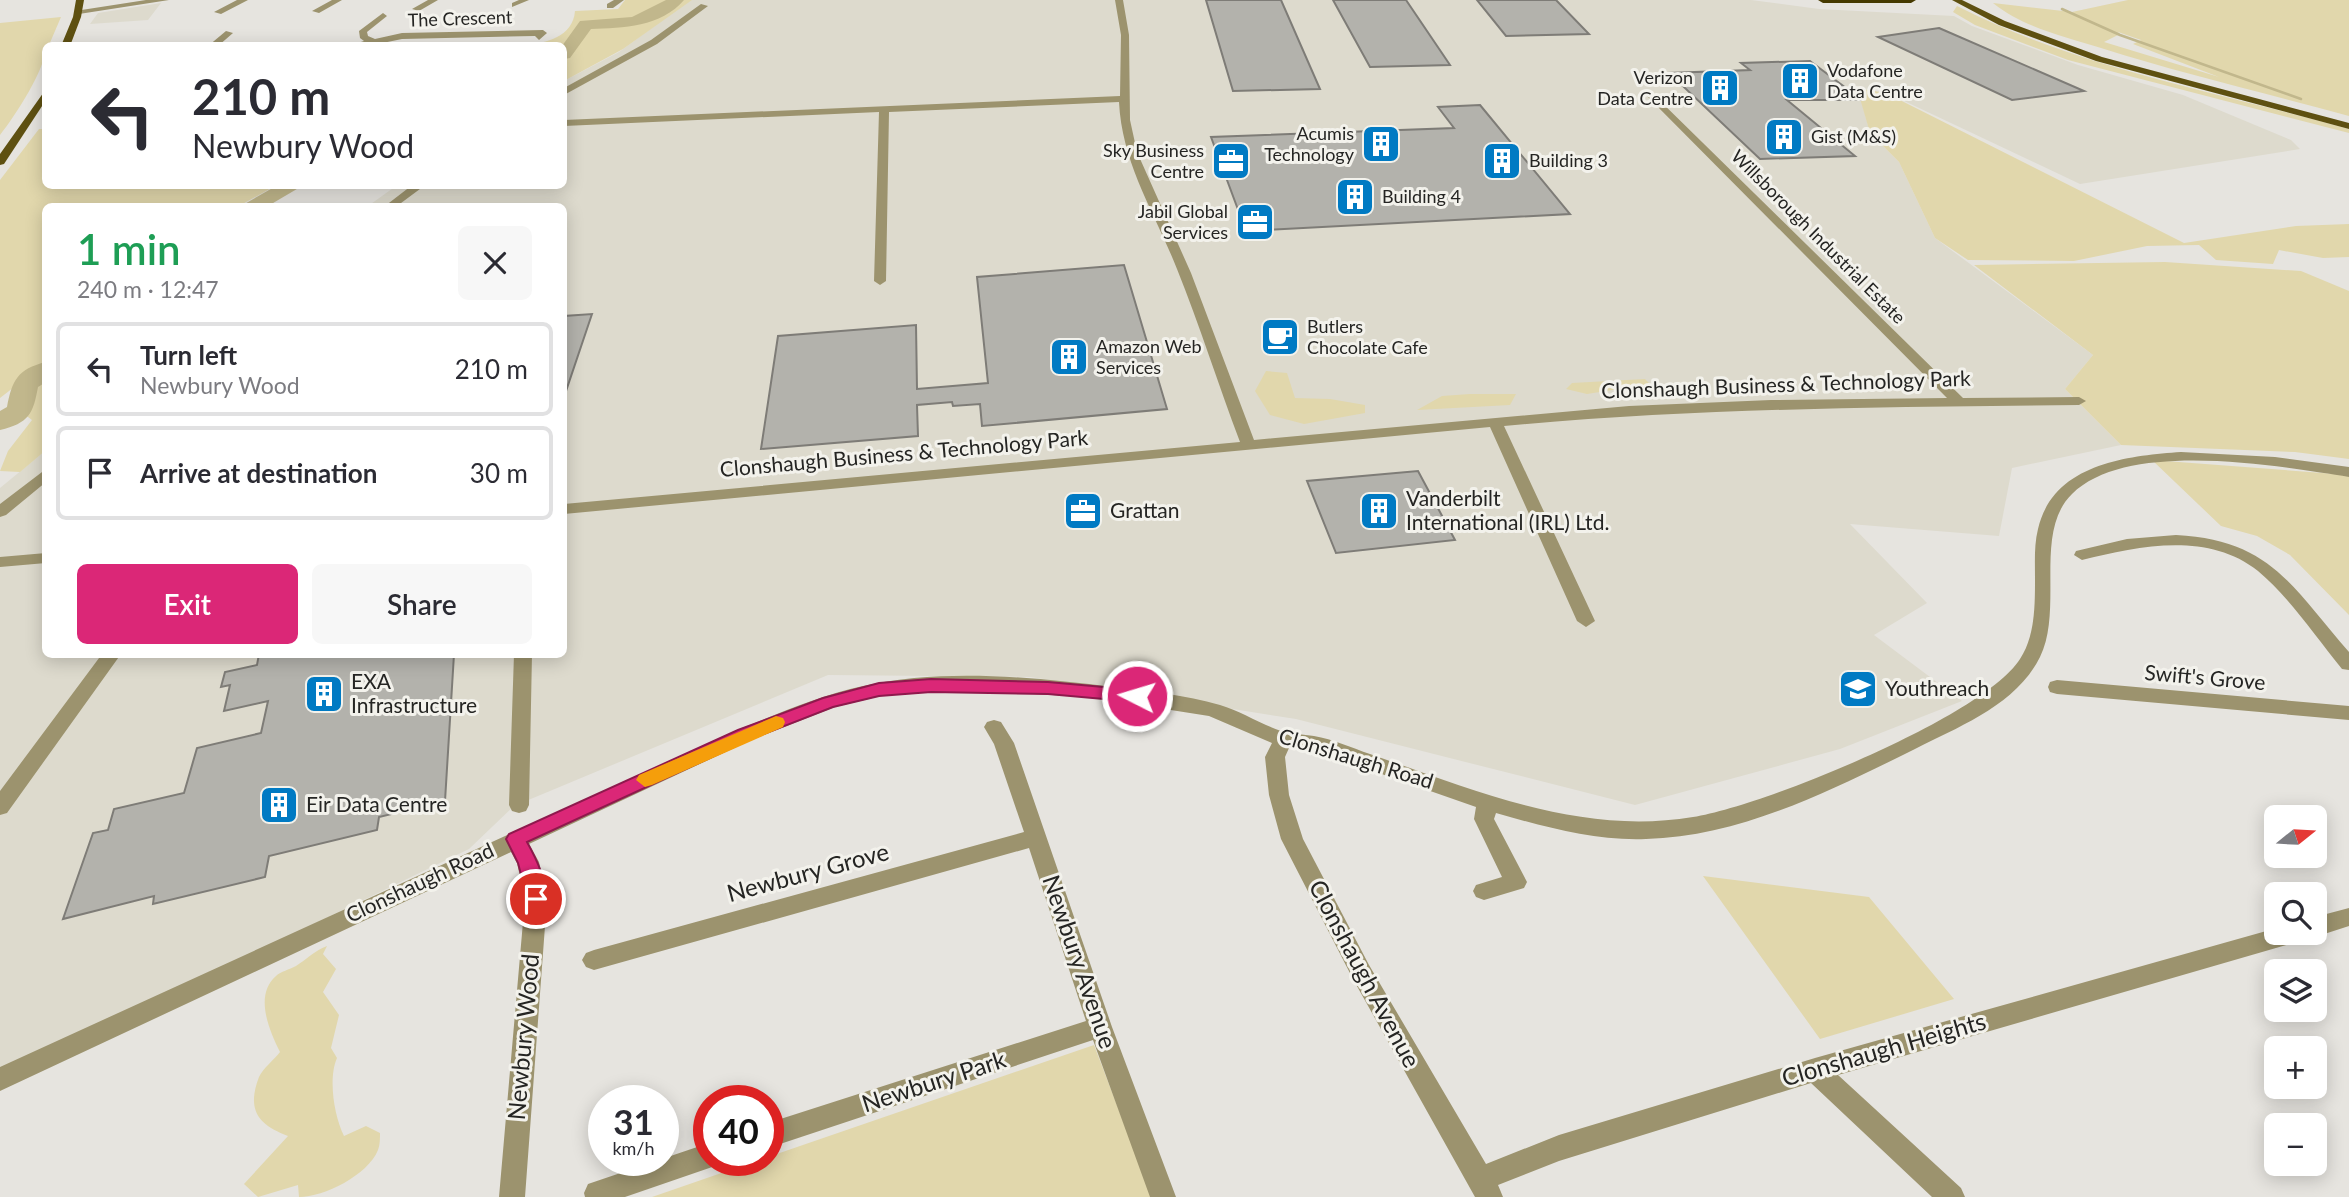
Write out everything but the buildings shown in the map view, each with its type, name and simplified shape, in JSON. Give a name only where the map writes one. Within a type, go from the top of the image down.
[{"type":"highway","points":[[1823,0],[1911,0]]},
{"type":"main road","points":[[79,11],[77,6],[80,0]]},
{"type":"main road","points":[[67,42],[79,11],[90,0]]},
{"type":"main road","points":[[1956,0],[1995,19],[2094,57],[2349,124]]},
{"type":"main road","points":[[1966,0],[2014,24],[2102,55],[2349,124]]},
{"type":"main road","points":[[0,162],[42,99]]},
{"type":"street","points":[[79,11],[163,0]]},
{"type":"street","points":[[218,12],[244,0]]},
{"type":"street","points":[[316,10],[338,0]]},
{"type":"street","points":[[416,9],[434,0]]},
{"type":"street","points":[[515,5],[525,0]]},
{"type":"street","points":[[610,6],[620,0]]},
{"type":"street","points":[[1119,0],[1127,28],[1125,99],[1128,137],[1143,187],[1175,247],[1248,444]]},
{"type":"street","points":[[567,90],[654,42],[704,6]]},
{"type":"street","name":"The Crescent","points":[[371,40],[364,38],[363,31],[383,16]]},
{"type":"street","points":[[217,42],[229,33]]},
{"type":"street","points":[[467,42],[476,33]]},
{"type":"street","name":"The Crescent","points":[[365,42],[476,33],[543,33],[539,37]]},
{"type":"street","name":"Willsborough Industrial Estate","points":[[1651,95],[1960,403]]},
{"type":"street","points":[[567,123],[1125,99]]},
{"type":"street","points":[[880,281],[884,110]]},
{"type":"street","points":[[394,203],[414,189]]},
{"type":"street","name":"Clonshaugh Business & Technology Park","points":[[567,509],[1629,410],[1771,404],[2079,401]]},
{"type":"street","points":[[1494,421],[1586,621]]},
{"type":"street","name":"Clonshaugh Road","points":[[0,1079],[744,735],[829,702],[879,690],[931,685],[1137,696],[1212,709],[1245,720],[1283,739],[1314,743],[1555,821],[1600,830],[1652,832],[1707,825],[1765,808],[1973,711],[2014,680],[2034,656],[2044,623],[2043,554],[2053,505],[2084,477],[2133,461],[2168,457],[2262,461],[2349,472]]},
{"type":"street","points":[[0,512],[42,477]]},
{"type":"street","points":[[2082,555],[2107,547],[2160,541],[2198,541],[2231,547],[2262,566],[2349,664]]},
{"type":"street","points":[[0,562],[42,558]]},
{"type":"street","points":[[0,807],[109,658]]},
{"type":"street","points":[[519,805],[523,658]]},
{"type":"street","name":"Swift's Grove","points":[[2057,687],[2349,713]]},
{"type":"street","name":"Newbury Avenue","points":[[993,727],[1004,743],[1100,1027],[1163,1197]]},
{"type":"street","name":"Clonshaugh Avenue","points":[[1283,739],[1275,757],[1279,795],[1292,839],[1362,972],[1484,1188]]},
{"type":"street","points":[[1484,891],[1516,882],[1484,819],[1488,801]]},
{"type":"street","name":"Newbury Grove","points":[[594,960],[1036,837]]},
{"type":"street","name":"Newbury Wood","points":[[512,1197],[536,899],[528,862],[515,839]]},
{"type":"street","points":[[2327,923],[2349,917]]},
{"type":"street","name":"Clonshaugh Heights","points":[[1484,1188],[1559,1148],[1815,1070],[2264,942]]},
{"type":"street","name":"Newbury Park","points":[[784,1131],[1100,1027]]},
{"type":"street","points":[[1815,1070],[1952,1197]]},
{"type":"street","points":[[597,1193],[693,1161]]},
{"type":"shaded area","points":[[625,0],[692,0],[623,49],[567,79],[567,42],[541,42],[564,33],[573,20],[575,11],[618,9]]},
{"type":"shaded area","points":[[690,0],[1751,0],[1819,9],[1954,16],[1972,26],[2078,65],[2183,95],[2291,140],[2300,149],[2080,184],[1881,90],[1858,88],[1870,133],[1899,162],[1935,238],[2093,355],[2065,389],[2121,445],[2012,468],[1999,536],[1850,524],[1927,603],[1874,635],[1962,701],[1840,749],[1635,805],[1296,719],[1031,677],[828,675],[514,806],[469,849],[0,1076],[0,488],[42,453],[42,658],[567,658],[567,203],[372,203],[392,189],[567,189],[567,79],[619,52]]},
{"type":"shaded area","points":[[2128,0],[2349,0],[2349,116],[2059,35],[2017,19],[1993,3],[2072,12]],"holes":[[[2118,32],[2141,40],[2133,44],[2219,77],[2104,42],[2120,34]]]},
{"type":"shaded area","points":[[161,3],[148,20],[90,24],[98,13]]},
{"type":"shaded area","points":[[1957,6],[2003,28],[2100,62],[2349,129],[2349,133],[2068,60],[1975,25],[1953,12]]},
{"type":"shaded area","points":[[61,17],[50,42],[42,42],[41,67],[21,105],[0,135],[0,23]]},
{"type":"shaded area","points":[[1857,88],[1886,93],[2184,243],[2296,226],[2349,224],[2349,257],[2323,258],[2279,250],[2273,264],[2216,260],[2199,245],[2147,246],[2074,261],[1968,260],[1935,238],[1899,162],[1870,133]]},
{"type":"shaded area","points":[[39,129],[42,129],[42,189],[270,189],[244,203],[42,203],[42,365],[0,398],[0,180]]},
{"type":"shaded area","points":[[2165,262],[2301,271],[2349,291],[2349,459],[2295,452],[2121,445],[2065,389],[2093,355],[1974,265]]},
{"type":"shaded area","points":[[1266,371],[1287,373],[1295,398],[1330,399],[1365,405],[1365,413],[1304,424],[1270,415],[1255,391]]},
{"type":"shaded area","points":[[42,372],[42,454],[20,472],[0,471],[8,451],[32,420],[20,411],[25,383]]},
{"type":"shaded area","points":[[1645,379],[1650,384],[1587,394],[1566,389],[1572,383]]},
{"type":"shaded area","points":[[1516,394],[1510,405],[1417,410],[1442,396]]},
{"type":"shaded area","points":[[2152,460],[2349,475],[2349,615],[2290,555],[2257,536],[2221,526]]},
{"type":"shaded area","points":[[1703,876],[1869,897],[1954,999],[1820,1039]]},
{"type":"shaded area","points":[[327,946],[323,954],[336,969],[323,992],[339,1015],[331,1048],[337,1058],[334,1066],[333,1097],[337,1118],[344,1136],[366,1126],[380,1133],[379,1148],[365,1168],[332,1189],[299,1197],[298,1185],[258,1197],[244,1184],[288,1136],[269,1127],[255,1108],[255,1089],[259,1077],[280,1052],[268,1023],[266,993],[269,984],[278,974]]},
{"type":"shaded area","points":[[1094,1045],[1152,1197],[652,1197],[713,1176],[784,1176],[784,1152]]},
{"type":"waterway","points":[[567,50],[586,24],[643,19],[676,0]]},
{"type":"waterway","points":[[2062,9],[2120,35],[2301,99]]},
{"type":"waterway","points":[[258,203],[285,189]]},
{"type":"waterway","points":[[0,422],[20,411],[25,383],[42,372]]},
{"type":"slow traffic","points":[[645,780],[776,722]]},
{"type":"place","name":"Vodafone Data Centre","points":[[1800,81]]},
{"type":"place","name":"Verizon Data Centre","points":[[1720,88]]},
{"type":"place","name":"Gist (M&S)","points":[[1784,137]]},
{"type":"place","name":"Acumis Technology","points":[[1381,144]]},
{"type":"place","name":"Sky Business Centre","points":[[1231,161]]},
{"type":"place","name":"Building 3","points":[[1502,161]]},
{"type":"place","name":"Building 4","points":[[1355,197]]},
{"type":"place","name":"Jabil Global Services","points":[[1255,222]]},
{"type":"place","name":"Butlers Chocolate Cafe","points":[[1280,337]]},
{"type":"place","name":"Amazon Web Services","points":[[1069,357]]},
{"type":"place","name":"Grattan","points":[[1083,511]]},
{"type":"place","name":"Vanderbilt International (IRL) Ltd.","points":[[1379,511]]},
{"type":"place","name":"Youthreach","points":[[1858,689]]},
{"type":"place","name":"EXA Infrastructure","points":[[324,694]]},
{"type":"place","name":"Eir Data Centre","points":[[279,805]]},
{"type":"route","points":[[536,899],[528,862],[515,839],[744,735],[829,702],[879,690],[931,685],[1048,688],[1137,696]]}]
